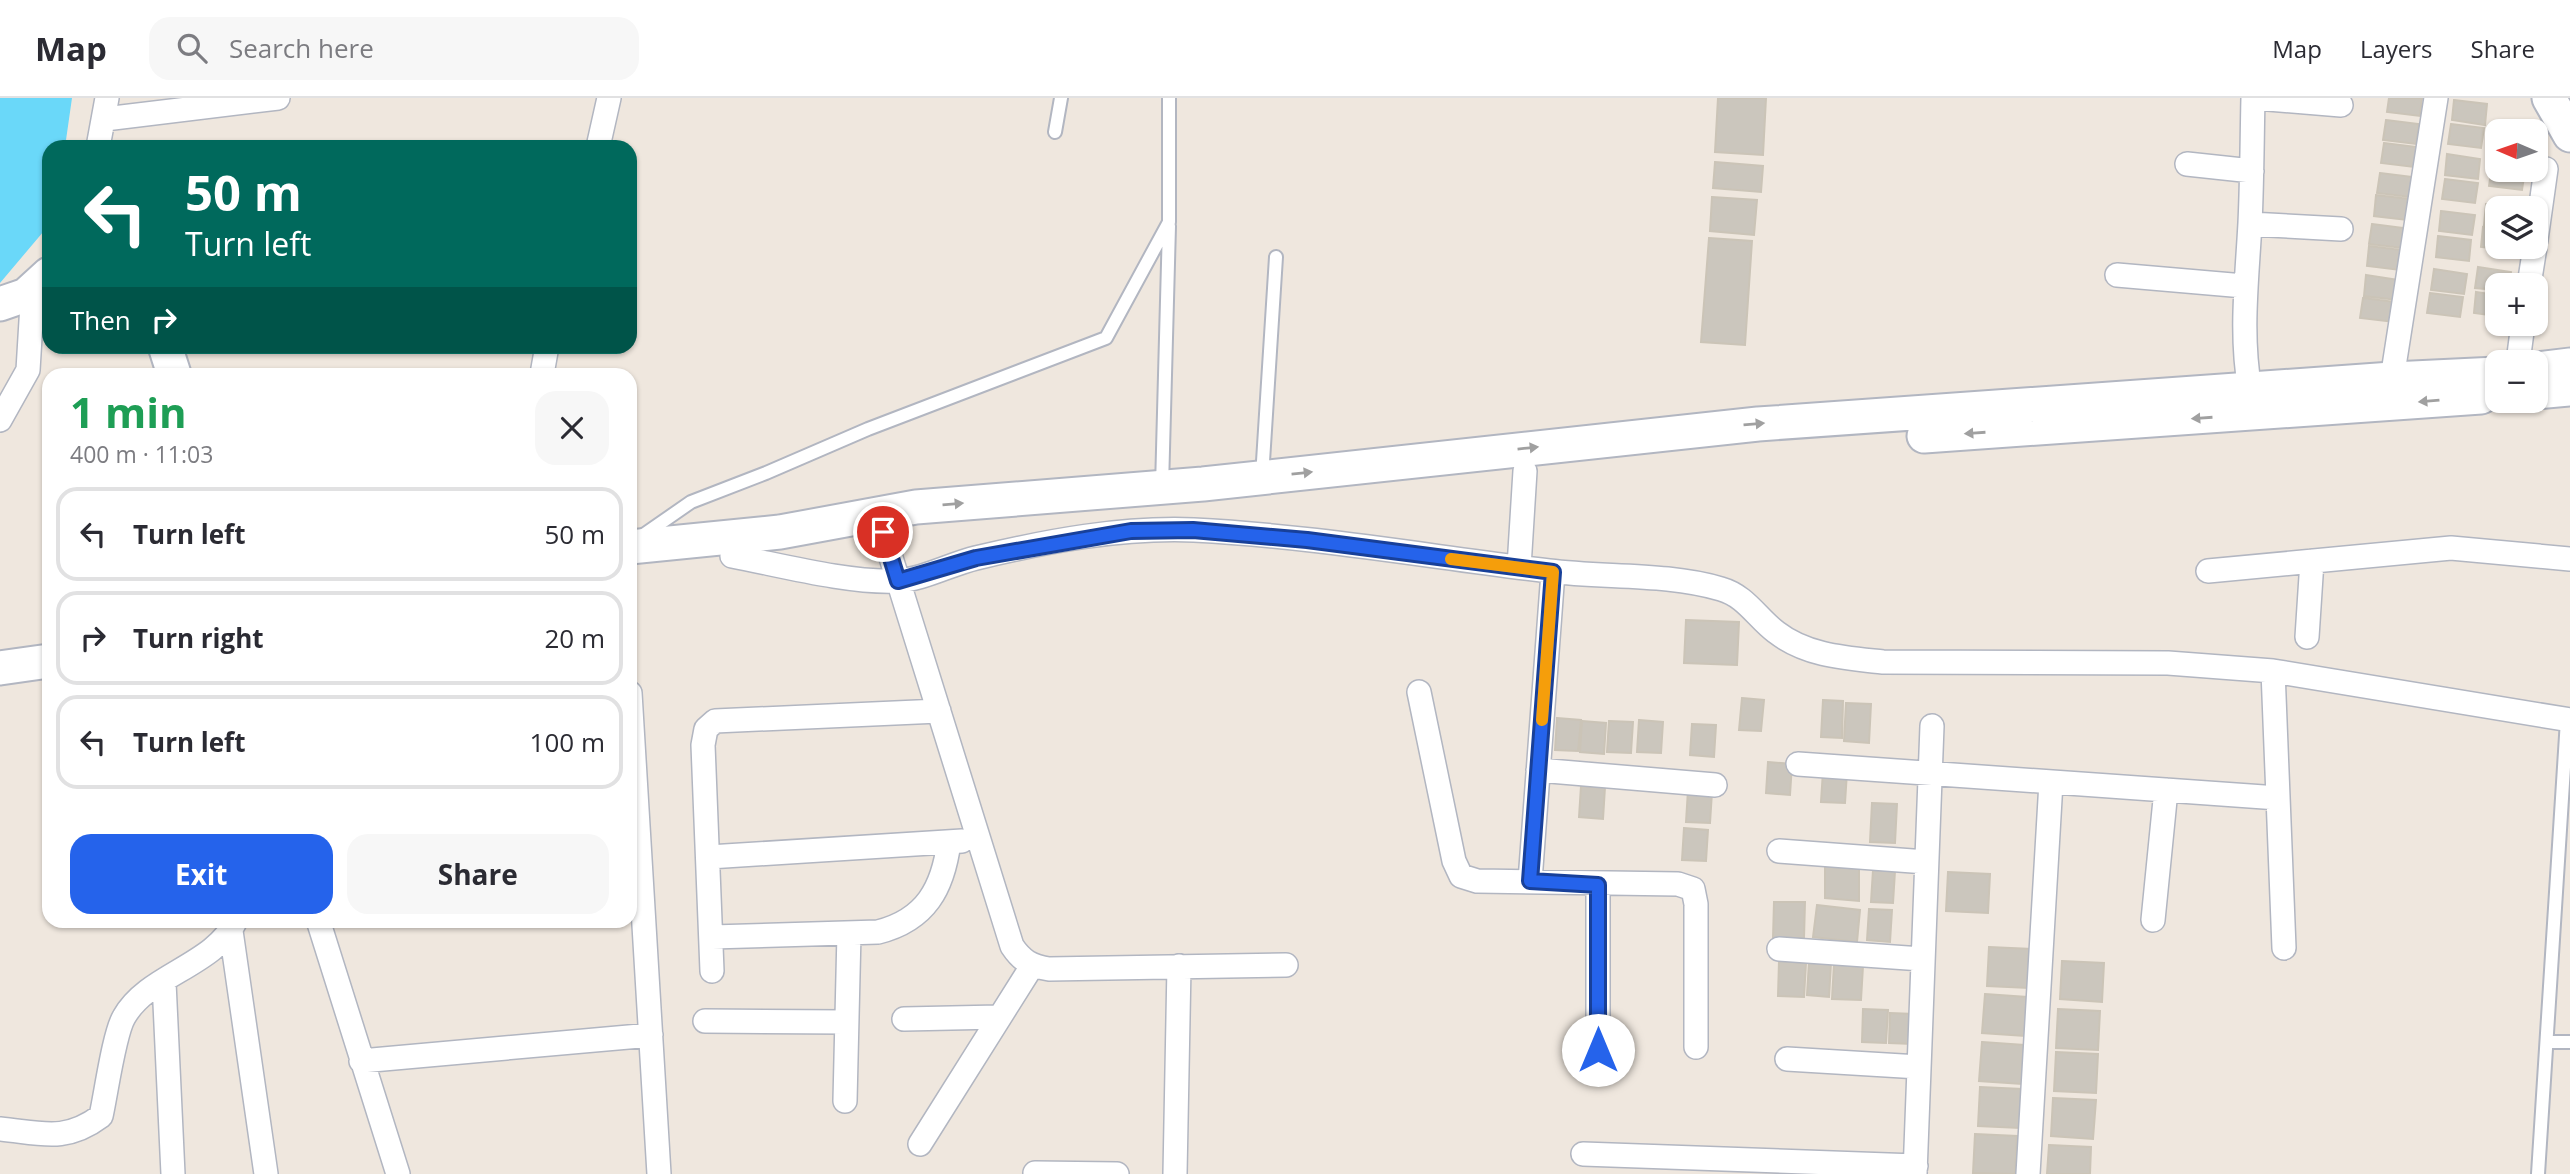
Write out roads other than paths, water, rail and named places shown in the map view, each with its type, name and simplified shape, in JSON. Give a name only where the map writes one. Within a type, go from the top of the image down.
[{"type":"street","points":[[99,140],[106,108],[278,98]]},
{"type":"street","points":[[600,140],[610,98]]},
{"type":"street","points":[[2250,390],[2244,358],[2244,286],[2250,224],[2254,98],[2341,105]]},
{"type":"street","points":[[2392,379],[2437,98]]},
{"type":"street","points":[[2549,98],[2570,135]]},
{"type":"street","points":[[2187,164],[2252,171]]},
{"type":"street","points":[[2250,224],[2341,229]]},
{"type":"street","points":[[2117,275],[2244,286]]},
{"type":"street","points":[[0,304],[26,295],[41,281]]},
{"type":"street","points":[[0,420],[28,370],[41,281]]},
{"type":"street","points":[[2548,368],[2570,365]]},
{"type":"street","points":[[637,545],[780,532],[916,507],[1162,487],[1758,424],[2485,375]]},
{"type":"street","points":[[2548,391],[2570,389]]},
{"type":"street","points":[[637,566],[732,556],[883,532],[1204,506],[1758,446],[2220,417],[2485,396]]},
{"type":"street","points":[[1519,568],[1525,471]]},
{"type":"street","points":[[732,556],[816,572],[898,581],[976,558],[1131,531],[1193,530],[1307,540],[1553,572],[1696,583],[1724,590],[1751,605],[1775,632],[1807,650],[1840,658],[1883,662],[2168,663],[2273,671],[2569,720]]},
{"type":"street","points":[[883,532],[1012,946],[1020,959],[1032,966],[1049,969],[1286,965]]},
{"type":"street","points":[[2208,571],[2451,548],[2570,559]]},
{"type":"street","points":[[2307,637],[2312,561]]},
{"type":"street","points":[[1530,881],[1553,572]]},
{"type":"street","points":[[0,668],[42,662]]},
{"type":"street","points":[[2273,671],[2284,948]]},
{"type":"street","points":[[0,686],[42,680]]},
{"type":"street","points":[[1419,692],[1454,861],[1461,876],[1477,881],[1598,885],[1678,884],[1693,889],[1696,904],[1696,1046]]},
{"type":"street","points":[[712,971],[703,746],[706,729],[715,721],[939,711]]},
{"type":"street","points":[[1583,1154],[1664,1166],[1915,1170],[1932,726]]},
{"type":"street","points":[[1798,764],[2278,798]]},
{"type":"street","points":[[1538,770],[1716,785]]},
{"type":"street","points":[[2028,1174],[2051,782]]},
{"type":"street","points":[[2153,920],[2166,790]]},
{"type":"street","points":[[709,857],[979,840]]},
{"type":"street","points":[[712,937],[849,933],[897,927],[925,905],[945,872],[949,842]]},
{"type":"street","points":[[1779,850],[1927,862]]},
{"type":"street","points":[[637,873],[651,1035],[659,1174]]},
{"type":"street","points":[[1598,885],[1598,1050]]},
{"type":"street","points":[[0,1129],[58,1135],[82,1130],[101,1116],[123,1018],[139,998],[164,982],[231,928]]},
{"type":"street","points":[[233,928],[265,1174]]},
{"type":"street","points":[[320,928],[398,1174]]},
{"type":"street","points":[[845,1101],[849,933]]},
{"type":"street","points":[[1779,948],[1922,959]]},
{"type":"street","points":[[920,1144],[1032,966]]},
{"type":"street","points":[[1175,1174],[1179,966]]},
{"type":"street","points":[[164,982],[173,1174]]},
{"type":"street","points":[[904,1019],[999,1017]]},
{"type":"street","points":[[705,1021],[846,1022]]},
{"type":"street","points":[[361,1061],[651,1035]]},
{"type":"street","points":[[1787,1059],[1919,1067]]},
{"type":"street","points":[[1035,1173],[1117,1174]]},
{"type":"lane","points":[[1055,132],[1062,98]]},
{"type":"lane","points":[[1162,487],[1170,222],[1169,98]]},
{"type":"lane","points":[[637,541],[691,502],[868,429],[1106,338],[1170,222]]},
{"type":"lane","points":[[1262,477],[1276,257]]},
{"type":"lane","points":[[2538,1174],[2569,720]]},
{"type":"lane","points":[[2547,1042],[2570,1042]]},
{"type":"water","points":[[0,98],[72,98],[66,140],[42,140],[42,233],[0,283]]}]
